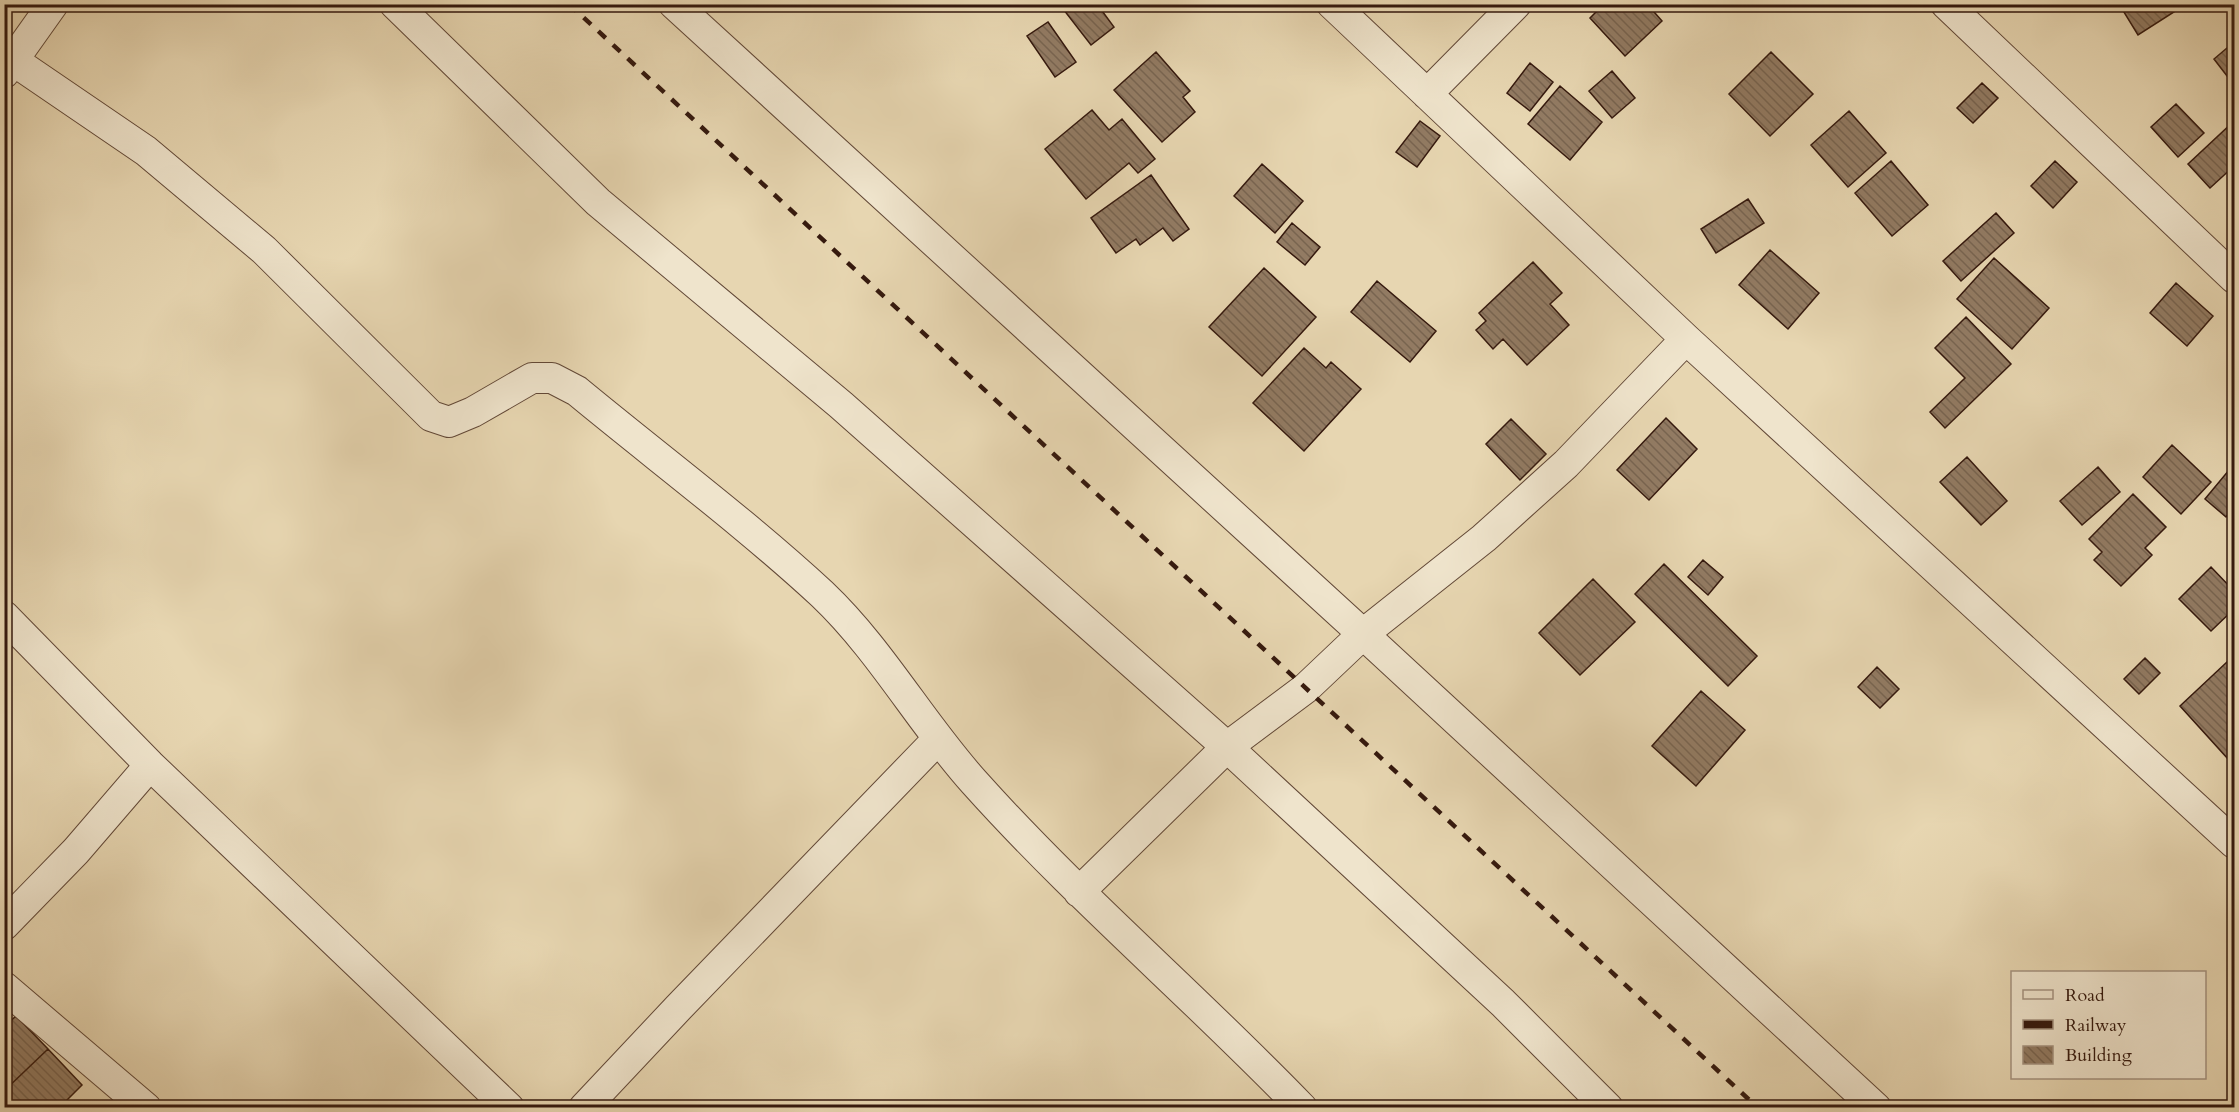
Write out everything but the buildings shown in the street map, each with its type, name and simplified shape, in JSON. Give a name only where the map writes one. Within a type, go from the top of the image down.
[{"type":"street","points":[[53,4],[9,67],[61,94],[146,151],[264,250],[431,416],[449,422],[473,412],[532,378],[552,378],[577,391],[734,517],[824,596],[882,662],[938,739],[973,781],[1079,892],[1173,979],[1302,1107]]},
{"type":"street","points":[[395,4],[598,202],[841,405],[1227,747],[1495,995],[1608,1107]]},
{"type":"street","points":[[674,4],[1364,634],[1876,1107]]},
{"type":"street","points":[[1332,4],[1686,339],[2235,843]]},
{"type":"street","points":[[1427,94],[1516,4]]},
{"type":"street","points":[[1946,4],[2235,278]]},
{"type":"street","points":[[1079,892],[1227,747],[1306,688],[1364,634],[1484,538],[1566,464],[1686,339]]},
{"type":"street","points":[[4,616],[150,765],[509,1107]]},
{"type":"street","points":[[584,1107],[938,739]]},
{"type":"street","points":[[4,925],[75,851],[150,765]]},
{"type":"street","points":[[4,987],[146,1107]]},
{"type":"railway","points":[[569,4],[1758,1108]]}]
